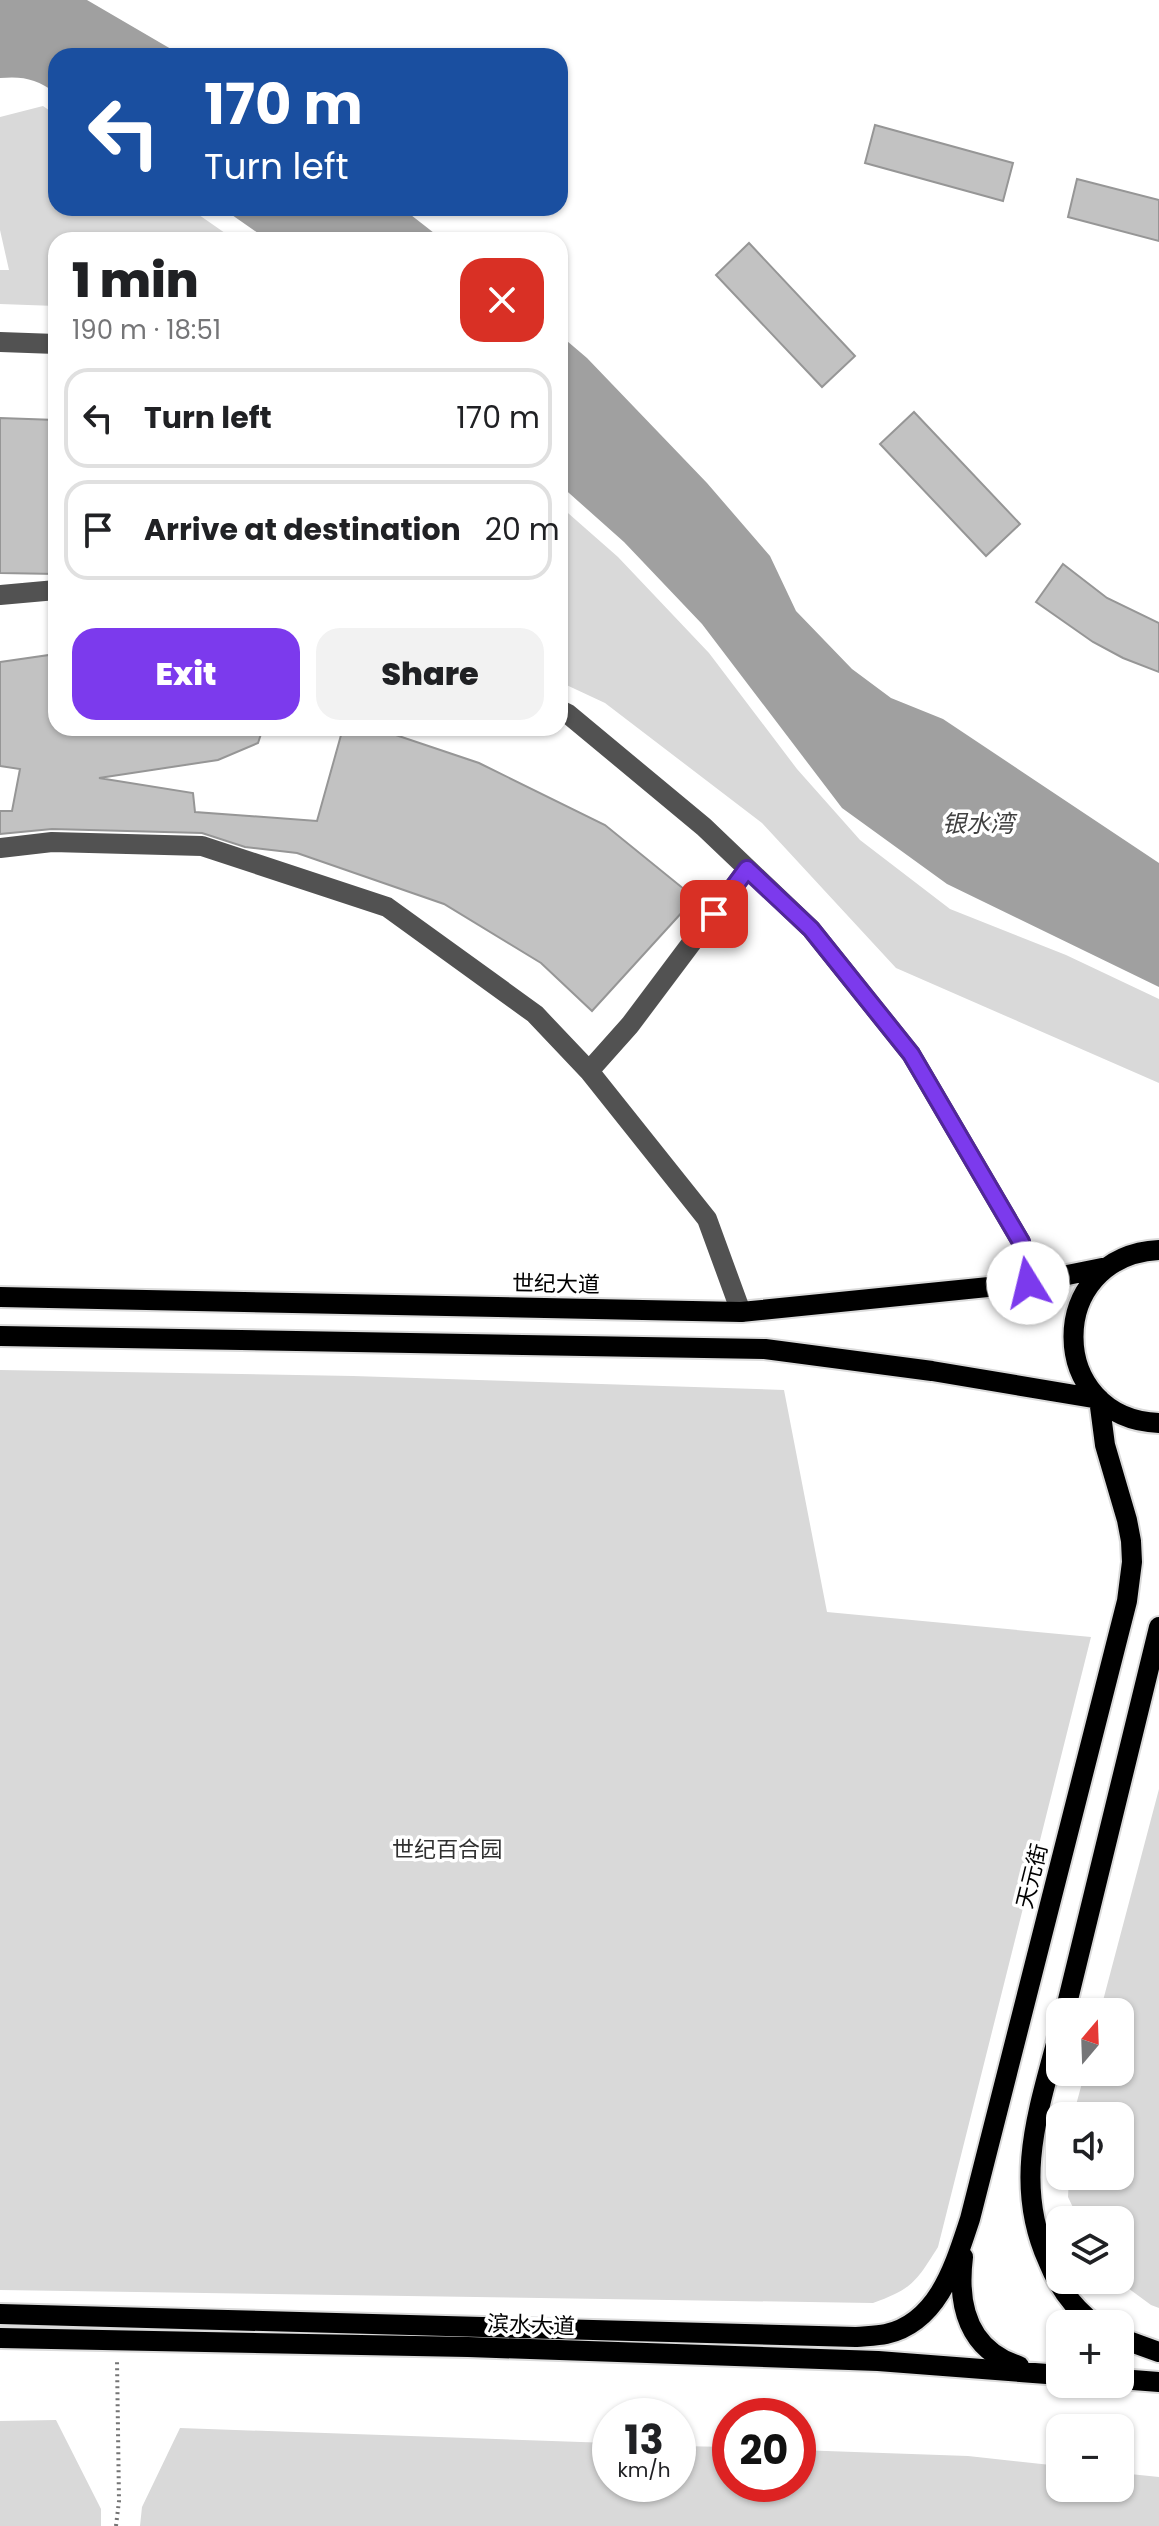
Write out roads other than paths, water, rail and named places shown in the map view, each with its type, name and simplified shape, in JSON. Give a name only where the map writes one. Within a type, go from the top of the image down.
[{"type":"main road","name":"世纪大道","points":[[0,1297],[741,1312],[1028,1283],[1107,1267],[1154,1246]]},
{"type":"main road","points":[[1107,1267],[1089,1285],[1077,1307],[1072,1331],[1074,1356],[1083,1379],[1099,1399],[1117,1412],[1144,1422],[1159,1423]]},
{"type":"main road","points":[[0,1336],[765,1349],[932,1371],[1099,1399]]},
{"type":"main road","name":"天元街","points":[[887,2334],[910,2325],[937,2300],[967,2229],[1127,1601],[1131,1541],[1105,1445],[1099,1399]]},
{"type":"main road","points":[[1068,1998],[1159,1627]]},
{"type":"main road","points":[[1046,2082],[1034,2127],[1029,2187],[1032,2218],[1053,2273],[1079,2310]]},
{"type":"main road","points":[[967,2229],[960,2283],[971,2327],[987,2350],[999,2358],[1046,2372]]},
{"type":"main road","name":"滨水大道","points":[[0,2314],[856,2337],[887,2334]]},
{"type":"main road","name":"滨水大道","points":[[0,2338],[453,2347],[878,2361],[1046,2374]]},
{"type":"main road","points":[[1134,2343],[1159,2352]]},
{"type":"main road","points":[[1134,2380],[1159,2382]]},
{"type":"lane","points":[[0,342],[48,344]]},
{"type":"lane","points":[[0,595],[48,591]]},
{"type":"lane","points":[[568,714],[704,827],[811,929],[911,1054],[1021,1242],[1028,1283]]},
{"type":"lane","points":[[0,848],[52,842],[202,846],[387,907],[535,1014],[589,1071],[707,1219],[741,1312]]},
{"type":"lane","points":[[589,1071],[630,1025],[747,869]]},
{"type":"water","points":[[0,0],[87,0],[169,48],[48,48],[48,88],[30,80],[0,78]]},
{"type":"water","points":[[234,216],[412,216],[433,232],[256,232]]},
{"type":"water","name":"银水湾","points":[[568,342],[707,483],[770,556],[796,611],[852,669],[891,698],[943,719],[1159,863],[1159,987],[947,884],[842,808],[702,624],[624,542],[568,492]]},
{"type":"park label","name":"世纪百合园","points":[[447,1849]]}]
